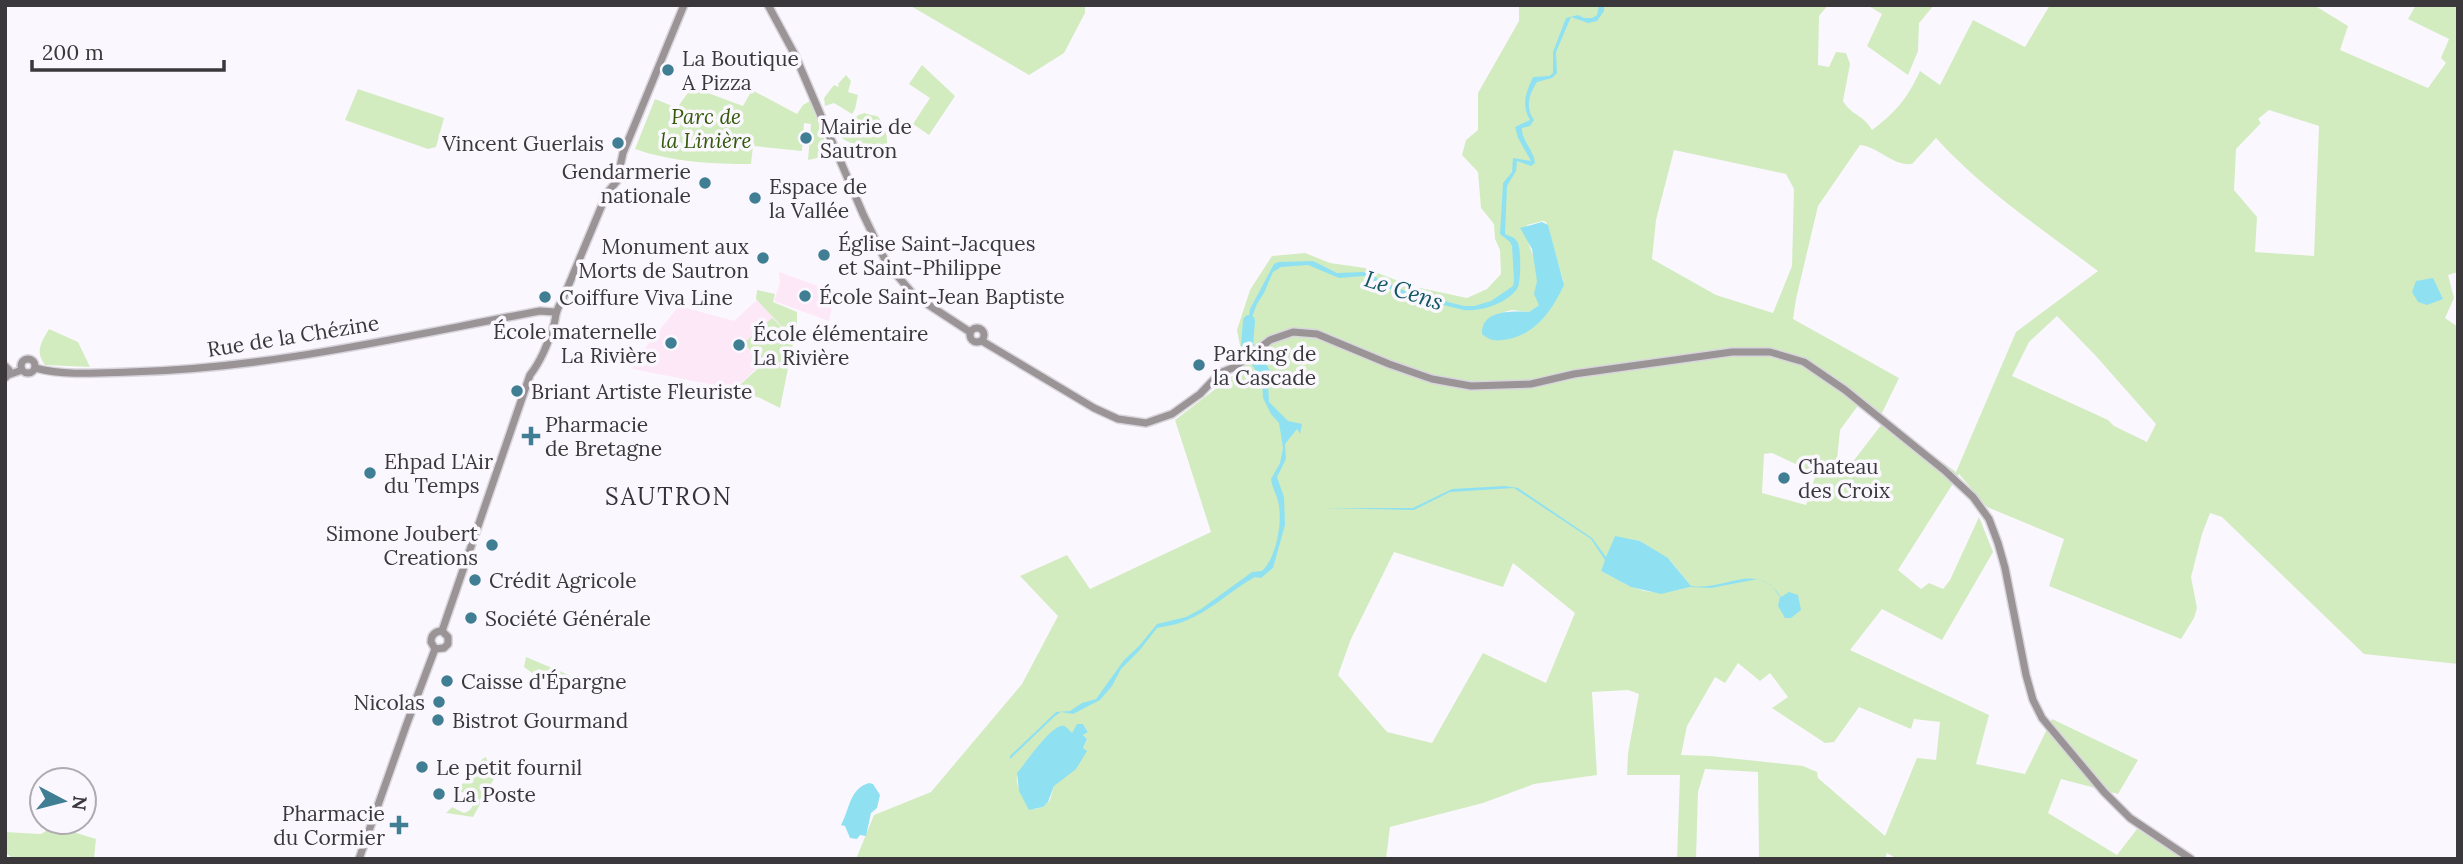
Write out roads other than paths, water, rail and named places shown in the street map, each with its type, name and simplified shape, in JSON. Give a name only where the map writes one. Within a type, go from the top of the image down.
[{"type":"street","points":[[442,631],[530,375],[542,359],[554,326],[554,312],[562,301],[607,193],[617,181],[623,153],[684,5]]},
{"type":"street","points":[[768,5],[795,55],[887,264],[915,296],[970,332],[973,342],[982,341],[1094,408],[1118,419],[1136,423],[1151,422],[1172,414],[1206,388],[1214,377],[1235,368],[1270,340],[1285,334],[1306,332],[1339,342],[1432,379],[1471,386],[1531,384],[1574,374],[1732,352],[1770,352],[1804,362],[1855,398],[1973,497],[1989,519],[1998,543],[2026,675],[2033,700],[2042,718],[2104,792],[2130,818],[2191,859]]},
{"type":"street","name":"Rue de la Chézine","points":[[35,368],[96,373],[215,367],[540,311],[554,312]]},
{"type":"street","points":[[6,371],[21,367],[25,359],[33,361],[35,368],[28,373],[21,367]]},
{"type":"street","points":[[435,649],[444,648],[448,644],[449,637],[442,631]]},
{"type":"street","points":[[435,649],[431,642],[432,636],[442,631]]},
{"type":"street","points":[[359,859],[435,649]]},
{"type":"water","name":"Le Cens","points":[[1599,5],[1604,5],[1604,11],[1597,21],[1588,23],[1571,17],[1556,52],[1557,73],[1552,78],[1537,82],[1530,96],[1529,106],[1534,120],[1530,126],[1522,128],[1522,132],[1535,163],[1531,166],[1517,161],[1516,171],[1507,186],[1505,234],[1517,241],[1520,258],[1519,283],[1514,293],[1494,305],[1478,310],[1464,310],[1402,295],[1364,276],[1339,278],[1308,265],[1281,267],[1273,272],[1257,304],[1252,317],[1251,335],[1246,337],[1250,309],[1274,264],[1278,262],[1313,261],[1337,273],[1364,272],[1405,291],[1464,306],[1491,301],[1513,286],[1512,246],[1500,234],[1503,183],[1512,172],[1513,158],[1531,161],[1515,127],[1530,120],[1526,98],[1533,77],[1549,76],[1553,73],[1553,52],[1566,18],[1578,15],[1592,18],[1597,15]]},
{"type":"water","points":[[1542,222],[1548,225],[1564,285],[1549,311],[1536,326],[1519,336],[1492,340],[1482,334],[1483,326],[1492,316],[1506,312],[1529,312],[1539,305],[1534,294],[1537,281],[1532,249],[1520,228]]},
{"type":"water","points":[[2433,278],[2443,299],[2427,305],[2418,302],[2412,292],[2416,281]]},
{"type":"water","points":[[1259,358],[1267,366],[1269,402],[1288,421],[1302,424],[1300,434],[1297,429],[1285,444],[1286,459],[1277,477],[1284,497],[1285,525],[1273,568],[1261,578],[1255,577],[1194,617],[1178,624],[1157,628],[1121,669],[1100,700],[1073,714],[1061,712],[1010,759],[1056,712],[1070,711],[1082,703],[1096,699],[1124,660],[1157,624],[1186,617],[1201,609],[1252,572],[1262,571],[1267,565],[1277,541],[1280,522],[1278,502],[1271,479],[1280,463],[1283,448],[1279,423],[1263,398],[1262,375],[1256,360]]},
{"type":"water","points":[[1505,486],[1518,488],[1592,538],[1606,557],[1615,536],[1640,541],[1668,558],[1691,586],[1756,579],[1711,588],[1690,587],[1661,594],[1631,587],[1601,571],[1605,560],[1591,539],[1514,488],[1450,492],[1414,510],[1323,508],[1413,508],[1452,489]]},
{"type":"water","points":[[1774,589],[1781,597],[1789,592],[1798,595],[1801,610],[1791,618],[1785,618],[1778,606],[1780,597]]},
{"type":"water","points":[[1077,724],[1083,724],[1088,732],[1083,735],[1087,739],[1083,748],[1087,751],[1076,769],[1054,786],[1048,802],[1043,807],[1029,810],[1019,791],[1017,773],[1053,731],[1064,726],[1072,733]]},
{"type":"water","points":[[869,783],[873,784],[880,795],[877,808],[871,813],[866,836],[850,838],[845,826],[841,825],[857,790]]},
{"type":"waterway","points":[[2458,183],[2458,192]]},
{"type":"waterway","name":"Le Cens","points":[[1249,321],[1247,345],[1265,374]]},
{"type":"place","name":"La Boutique A Pizza","points":[[668,70]]},
{"type":"place","name":"Mairie de Sautron","points":[[806,138]]},
{"type":"place","name":"Vincent Guerlais","points":[[618,143]]},
{"type":"place","name":"Gendarmerie nationale","points":[[705,183]]},
{"type":"place","name":"Espace de la Vallée","points":[[755,198]]},
{"type":"place","name":"Église Saint-Jacques et Saint-Philippe","points":[[824,255]]},
{"type":"place","name":"Monument aux Morts de Sautron","points":[[763,258]]},
{"type":"place","name":"École Saint-Jean Baptiste","points":[[805,296]]},
{"type":"place","name":"Coiffure Viva Line","points":[[545,297]]},
{"type":"place","name":"École maternelle La Rivière","points":[[671,343]]},
{"type":"place","name":"École élémentaire La Rivière","points":[[739,345]]},
{"type":"place","name":"Parking de la Cascade","points":[[1199,365]]},
{"type":"place","name":"Briant Artiste Fleuriste","points":[[517,391]]},
{"type":"place","name":"Pharmacie de Bretagne","points":[[531,436]]},
{"type":"place","name":"Ehpad L'Air du Temps","points":[[370,473]]},
{"type":"place","name":"Chateau des Croix","points":[[1784,478]]},
{"type":"place","name":"Simone Joubert Creations","points":[[492,545]]},
{"type":"place","name":"Crédit Agricole","points":[[475,580]]},
{"type":"place","name":"Société Générale","points":[[471,618]]},
{"type":"place","name":"Caisse d'Épargne","points":[[447,681]]},
{"type":"place","name":"Nicolas","points":[[439,702]]},
{"type":"place","name":"Bistrot Gourmand","points":[[438,720]]},
{"type":"place","name":"Le petit fournil","points":[[422,767]]},
{"type":"place","name":"La Poste","points":[[439,794]]},
{"type":"place","name":"Pharmacie du Cormier","points":[[399,825]]},
{"type":"district","name":"SAUTRON","points":[[669,496]]},
{"type":"park label","name":"Parc de la Linière","points":[[706,128]]}]
